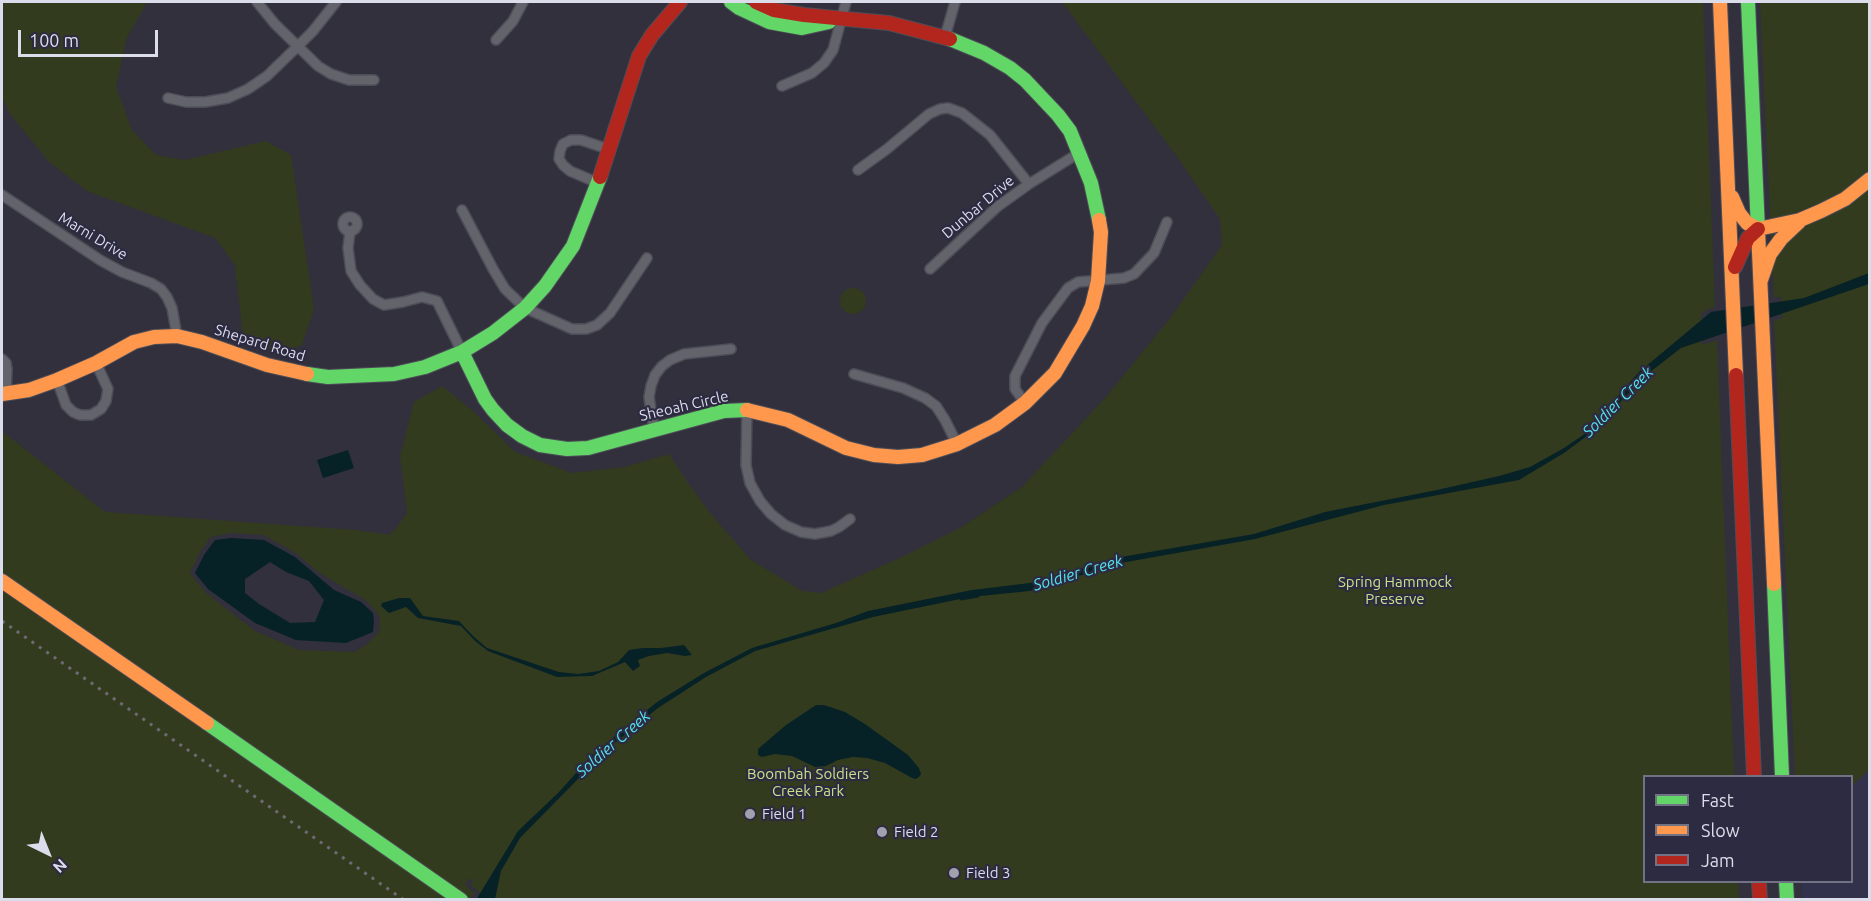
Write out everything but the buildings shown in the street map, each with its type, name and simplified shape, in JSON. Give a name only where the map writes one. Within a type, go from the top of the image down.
[{"type":"street","points":[[257,2],[275,24],[318,66],[331,74],[349,80],[374,81]]},
{"type":"street","points":[[168,98],[186,102],[205,102],[228,98],[248,89],[267,76],[298,46],[336,2]]},
{"type":"street","points":[[496,40],[513,21],[523,2]]},
{"type":"street","name":"Shepard Road","points":[[4,394],[29,390],[57,380],[96,363],[134,342],[154,337],[177,336],[202,342],[267,365],[328,377],[394,374],[425,367],[462,352],[493,333],[525,308],[545,286],[573,246],[598,183],[639,56],[652,35],[677,6],[690,2]]},
{"type":"street","name":"Sheoah Circle","points":[[731,2],[769,22],[802,28],[842,19]]},
{"type":"street","name":"Sheoah Circle","points":[[462,352],[485,399],[507,425],[540,446],[567,449],[588,448],[724,411],[747,411],[788,420],[846,448],[874,455],[898,457],[922,454],[957,444],[995,425],[1039,391],[1055,373],[1092,306],[1098,281],[1101,232],[1091,183],[1070,131],[1058,116],[1025,80],[1010,68],[984,53],[945,37],[889,23],[774,10],[756,2]]},
{"type":"street","points":[[782,86],[812,73],[824,63],[833,50],[846,2]]},
{"type":"street","points":[[945,37],[955,2]]},
{"type":"street","points":[[1720,2],[1754,775]]},
{"type":"street","points":[[1748,2],[1782,775]]},
{"type":"street","points":[[858,170],[929,114],[948,108],[962,113],[990,135],[1029,184]]},
{"type":"street","points":[[598,183],[570,171],[559,159],[560,151],[563,144],[571,140],[581,140],[608,149]]},
{"type":"street","name":"Dunbar Drive","points":[[930,269],[997,207],[1079,153]]},
{"type":"street","points":[[1732,274],[1748,238],[1758,229],[1800,220],[1845,199],[1869,179]]},
{"type":"street","points":[[1728,189],[1739,213],[1747,223],[1758,229]]},
{"type":"street","name":"Marni Drive","points":[[2,197],[100,260],[161,289],[172,308],[177,336]]},
{"type":"street","points":[[462,210],[505,289],[525,308],[572,329],[586,329],[597,325],[610,314],[646,258]]},
{"type":"street","points":[[1761,288],[1772,252],[1800,220]]},
{"type":"street","points":[[1025,403],[1015,389],[1015,376],[1042,323],[1068,288],[1078,282],[1124,278],[1134,274],[1154,253],[1167,222]]},
{"type":"street","points":[[350,231],[348,248],[351,271],[360,285],[384,305],[423,297],[437,302],[462,352]]},
{"type":"street","points":[[654,429],[651,386],[662,366],[684,354],[731,349]]},
{"type":"street","points":[[2,359],[7,369],[4,394]]},
{"type":"street","points":[[57,380],[66,405],[80,415],[91,415],[101,409],[106,401],[108,389],[96,363]]},
{"type":"street","points":[[854,374],[903,388],[925,398],[936,406],[957,444]]},
{"type":"street","points":[[747,411],[746,465],[750,483],[760,501],[771,514],[785,525],[801,532],[815,534],[839,528],[850,519]]},
{"type":"street","points":[[2,581],[461,900]]},
{"type":"street","points":[[1759,883],[1760,900]]},
{"type":"street","points":[[1786,883],[1787,900]]},
{"type":"shaded area","points":[[1869,769],[1869,899],[1802,899],[1801,883],[1853,883],[1853,777],[1863,776]]},
{"type":"green space","points":[[2,2],[147,2],[126,40],[116,87],[132,130],[156,155],[185,160],[266,141],[291,155],[314,309],[302,345],[286,351],[268,350],[243,335],[235,265],[215,238],[87,191],[49,162],[10,114],[2,97]]},
{"type":"green space","name":"Spring Hammock Preserve","points":[[1062,2],[1703,2],[1715,307],[1701,314],[1701,336],[1702,345],[1717,340],[1734,775],[1643,775],[1643,883],[1738,883],[1739,899],[490,900],[470,885],[473,881],[469,878],[465,885],[475,894],[469,899],[2,575],[2,431],[105,512],[355,530],[391,535],[391,531],[394,531],[407,513],[400,456],[414,402],[442,386],[473,411],[515,452],[572,473],[624,467],[669,454],[711,514],[750,559],[802,591],[821,593],[960,528],[1022,487],[1106,397],[1171,317],[1222,245],[1220,219],[1178,158]],"holes":[[[231,533],[264,535],[297,554],[318,572],[364,599],[375,610],[380,618],[379,632],[367,644],[355,652],[299,650],[255,631],[205,592],[190,573],[200,552],[211,537]]]},
{"type":"green space","points":[[1760,2],[1869,2],[1870,769],[1853,785],[1853,775],[1795,775],[1774,321],[1782,318],[1781,297],[1774,298]]},
{"type":"green space","points":[[853,288],[862,292],[866,301],[862,310],[853,314],[844,310],[840,301],[844,292]]},
{"type":"green space","points":[[2,587],[453,899],[2,899]]},
{"type":"water","points":[[1869,273],[1869,284],[1681,348],[1645,376],[1591,433],[1564,453],[1519,480],[1384,505],[1255,539],[1121,563],[1030,591],[970,597],[873,617],[755,651],[706,677],[658,708],[600,755],[520,838],[501,871],[495,899],[476,900],[518,831],[559,792],[592,755],[657,702],[704,673],[752,648],[868,611],[972,590],[1030,583],[1121,557],[1254,534],[1325,512],[1437,490],[1530,467],[1586,433],[1639,372],[1711,312],[1804,298]]},
{"type":"water","points":[[348,450],[354,468],[323,478],[317,460]]},
{"type":"water","points":[[231,538],[264,540],[295,557],[334,590],[361,602],[373,613],[373,632],[346,643],[296,640],[255,623],[208,589],[195,573],[215,540]],"holes":[[[270,562],[286,572],[309,581],[324,600],[315,622],[290,623],[245,593],[245,579]]]},
{"type":"water","points":[[399,598],[410,598],[423,616],[459,621],[487,648],[559,672],[578,674],[599,671],[618,662],[629,650],[643,648],[684,645],[692,655],[667,653],[649,656],[638,660],[640,666],[633,671],[625,662],[592,676],[557,677],[488,651],[461,626],[418,618],[406,607],[389,613],[381,606],[382,603]]},
{"type":"water","points":[[816,705],[824,705],[845,712],[865,724],[908,755],[919,768],[921,774],[919,777],[912,778],[885,763],[867,758],[853,757],[838,760],[826,766],[815,767],[792,756],[775,754],[762,757],[758,755],[758,749],[786,725]]},
{"type":"waterway","name":"Soldier Creek","points":[[961,599],[978,596]]},
{"type":"railway","points":[[2,621],[404,900]]},
{"type":"traffic: fast","points":[[731,2],[769,22],[802,28],[829,22]]},
{"type":"traffic: fast","points":[[1748,2],[1758,230]]},
{"type":"traffic: fast","points":[[950,39],[984,53],[1010,68],[1025,80],[1058,115],[1070,131],[1091,183],[1099,220]]},
{"type":"traffic: fast","points":[[307,374],[328,377],[394,374],[425,367],[462,352],[493,333],[525,308],[545,286],[573,246],[600,177]]},
{"type":"traffic: fast","points":[[462,352],[485,399],[493,410],[507,425],[540,445],[567,449],[588,448],[724,411],[747,410]]},
{"type":"traffic: fast","points":[[1774,584],[1782,775]]},
{"type":"traffic: fast","points":[[207,723],[461,900]]},
{"type":"traffic: fast","points":[[1786,883],[1787,900]]},
{"type":"traffic: slow","points":[[1720,2],[1736,375]]},
{"type":"traffic: slow","points":[[1758,229],[1800,220],[1821,211],[1845,199],[1870,179]]},
{"type":"traffic: slow","points":[[1732,197],[1739,213],[1747,223],[1758,229]]},
{"type":"traffic: slow","points":[[747,410],[788,420],[846,448],[874,455],[898,457],[922,455],[957,444],[995,425],[1025,403],[1055,373],[1083,326],[1092,306],[1098,281],[1101,232],[1099,220]]},
{"type":"traffic: slow","points":[[1761,280],[1770,254],[1781,239],[1799,222]]},
{"type":"traffic: slow","points":[[1758,230],[1774,584]]},
{"type":"traffic: slow","points":[[2,394],[29,390],[57,380],[96,363],[134,342],[154,337],[177,336],[202,342],[267,365],[307,374]]},
{"type":"traffic: slow","points":[[2,581],[207,723]]},
{"type":"traffic: jam","points":[[600,177],[639,56],[652,35],[680,2]]},
{"type":"traffic: jam","points":[[756,2],[774,10],[889,23],[950,39]]},
{"type":"traffic: jam","points":[[1735,267],[1748,238],[1758,229]]},
{"type":"traffic: jam","points":[[1736,375],[1754,775]]},
{"type":"traffic: jam","points":[[1759,883],[1760,900]]},
{"type":"place","name":"Field 1","points":[[750,814]]},
{"type":"place","name":"Field 2","points":[[882,832]]},
{"type":"place","name":"Field 3","points":[[954,873]]},
{"type":"park label","name":"Boombah Soldiers Creek Park","points":[[808,782]]}]
